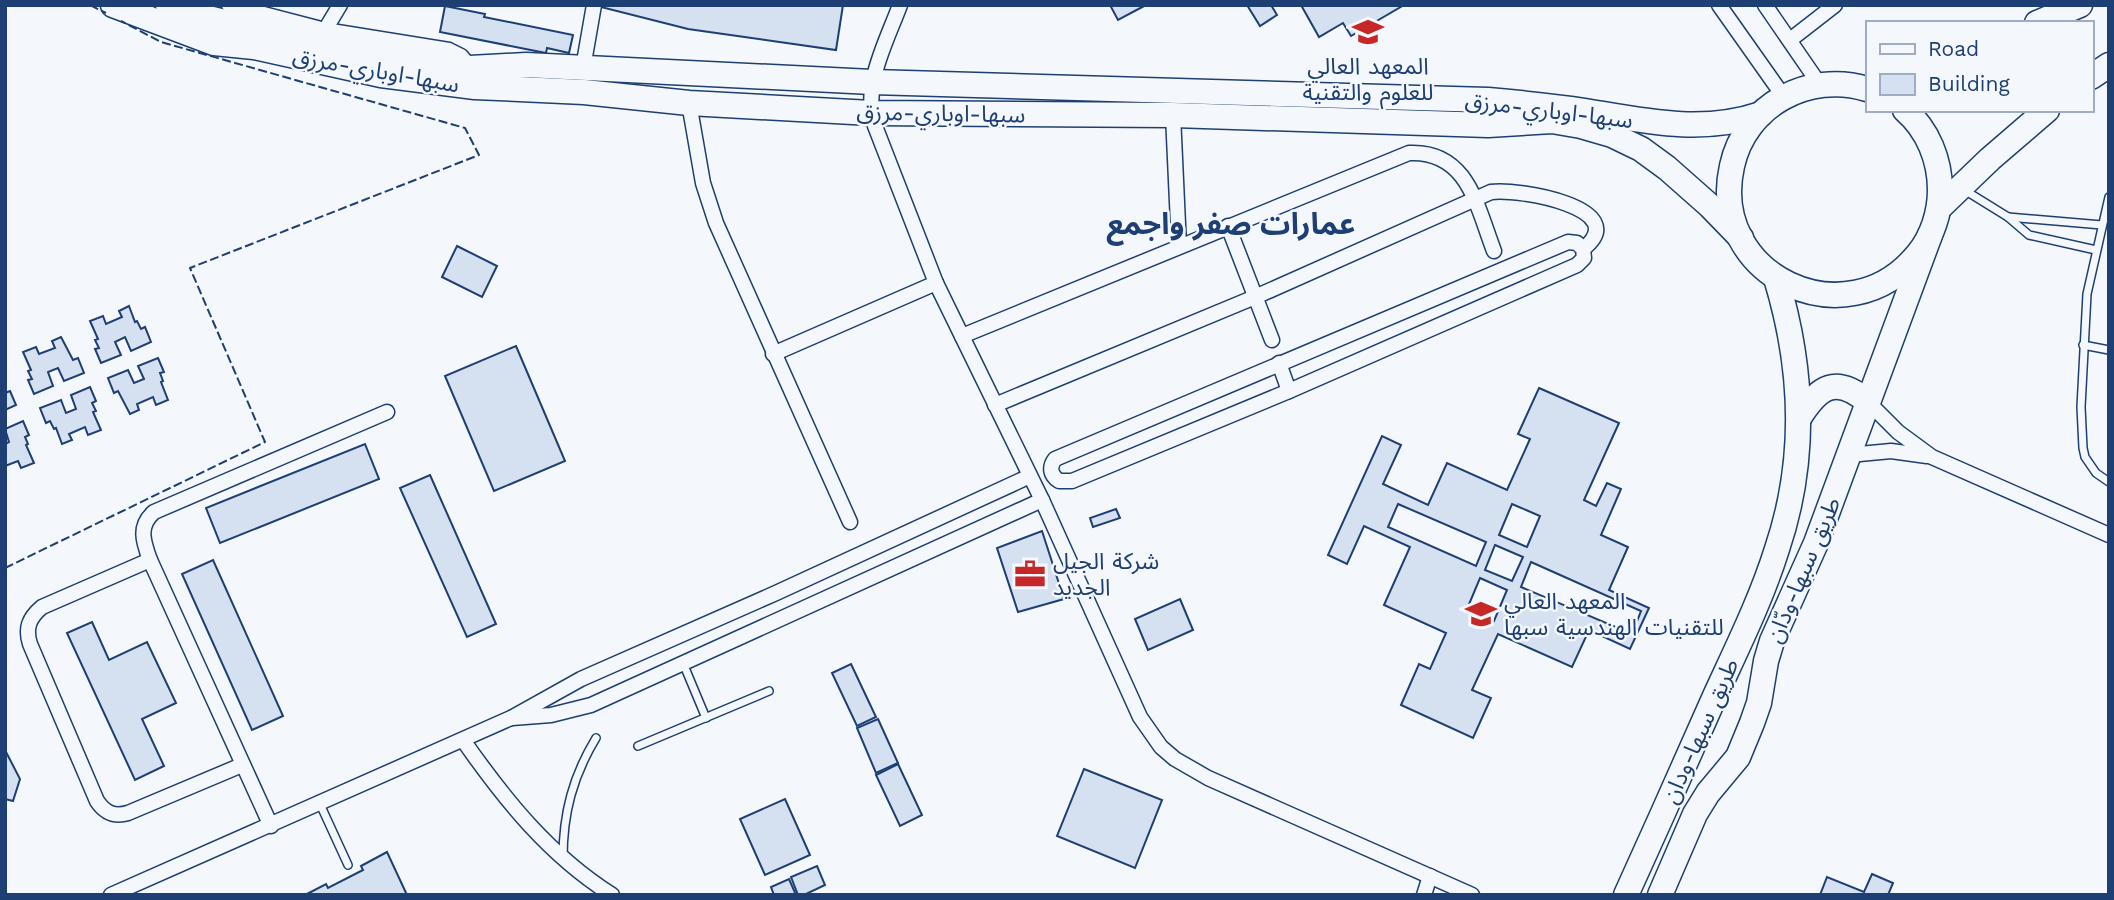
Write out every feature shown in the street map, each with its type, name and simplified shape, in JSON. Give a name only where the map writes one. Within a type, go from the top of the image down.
[{"type":"highway","name":"سبها-اوباري-مرزق","points":[[113,5],[214,43],[254,47],[381,75],[475,87],[584,92],[690,103],[871,113],[1173,115],[1488,125],[1553,114],[1612,135],[1641,149],[1684,183],[1741,238]]},
{"type":"highway","name":"سبها-اوباري-مرزق","points":[[168,5],[191,14],[331,48],[426,65],[470,68],[526,65],[872,82],[1488,100],[1553,114],[1679,125],[1722,124],[1761,114]]},
{"type":"highway","points":[[2042,21],[2080,5]]},
{"type":"highway","points":[[2093,77],[2109,65]]},
{"type":"highway","points":[[1866,72],[1844,86],[1784,97],[1761,114],[1743,138],[1732,165],[1729,195],[1735,225],[1762,267],[1776,278],[1790,286],[1822,295],[1838,296],[1863,292],[1899,274],[1922,250],[1930,235]]},
{"type":"highway","points":[[1907,112],[1919,125],[1933,150],[1940,179],[1939,208]]},
{"type":"highway","points":[[1939,208],[2043,112]]},
{"type":"highway","name":"طريق سبها-ودّان","points":[[1660,895],[1695,814],[1708,793],[1733,764],[1743,746],[1759,703],[1763,671],[1772,641],[1816,542],[1939,208]]},
{"type":"highway","name":"طريق سبها-ودان","points":[[1626,895],[1754,611],[1774,559],[1793,484],[1799,418],[1793,342],[1776,278]]},
{"type":"highway","points":[[1799,418],[1817,393],[1826,388],[1848,388],[1868,402]]},
{"type":"street","points":[[229,5],[325,30],[449,50],[461,56],[470,68]]},
{"type":"street","points":[[325,30],[340,5]]},
{"type":"street","points":[[583,68],[594,5]]},
{"type":"street","points":[[900,5],[872,82],[871,113],[936,282],[1042,500],[1130,697],[1150,733],[1175,759],[1208,778],[1472,895]]},
{"type":"street","points":[[1718,5],[1784,97]]},
{"type":"street","points":[[1765,5],[1790,40],[1844,86]]},
{"type":"street","points":[[1790,40],[1835,5]]},
{"type":"street","points":[[690,103],[709,203],[773,354],[850,522]]},
{"type":"street","points":[[1173,115],[1180,246]]},
{"type":"street","points":[[962,336],[1409,153],[1430,154],[1450,163],[1465,179],[1494,251]]},
{"type":"street","points":[[995,405],[1255,297],[1499,191],[1521,191],[1587,212],[1595,220],[1597,232],[1591,243],[1583,249]]},
{"type":"street","points":[[1228,226],[1272,340]]},
{"type":"street","points":[[1568,242],[1577,243],[1583,249],[1584,258],[1577,265],[1289,391],[1067,482],[1059,481],[1052,475],[1051,467],[1055,459],[1279,363],[1568,242]]},
{"type":"street","points":[[773,354],[936,282]]},
{"type":"street","points":[[1279,363],[1289,391]]},
{"type":"street","points":[[1868,402],[1898,432],[1932,457],[2109,535]]},
{"type":"street","points":[[271,826],[150,560],[142,535],[143,526],[155,512],[387,412]]},
{"type":"street","points":[[1849,455],[1891,451],[1932,457]]},
{"type":"street","points":[[111,895],[463,740],[510,718],[560,689],[1030,476]]},
{"type":"street","points":[[510,718],[551,715],[581,708],[1042,500]]},
{"type":"street","points":[[150,560],[42,607],[33,614],[28,623],[30,644],[97,801],[102,809],[119,816],[243,765]]},
{"type":"street","points":[[776,593],[785,616]]},
{"type":"street","points":[[645,651],[656,674]]},
{"type":"street","points":[[463,740],[514,809],[563,858],[612,895]]},
{"type":"street","points":[[1424,895],[1430,876]]},
{"type":"lane","points":[[1960,187],[2008,217],[2029,235],[2096,250]]},
{"type":"lane","points":[[2109,197],[2088,294],[2081,376],[2082,448],[2090,466],[2109,482]]},
{"type":"lane","points":[[2008,217],[2102,225]]},
{"type":"lane","points":[[2083,345],[2109,350]]},
{"type":"lane","points":[[683,662],[706,718]]},
{"type":"lane","points":[[638,746],[769,691]]},
{"type":"lane","points":[[563,858],[565,816],[570,795],[576,775],[597,738]]},
{"type":"lane","points":[[320,804],[348,865]]},
{"type":"building","points":[[601,5],[843,5],[836,50],[688,29]]},
{"type":"building","points":[[1110,5],[1146,5],[1118,20]]},
{"type":"building","points":[[1247,5],[1271,5],[1277,15],[1260,26]]},
{"type":"building","points":[[1301,5],[1404,5],[1351,36],[1343,23],[1319,37]]},
{"type":"building","points":[[445,6],[485,14],[484,17],[573,35],[569,53],[547,48],[546,53],[440,32]]},
{"type":"building","points":[[457,246],[497,266],[482,297],[442,277]]},
{"type":"building","points":[[129,306],[135,322],[137,321],[141,329],[145,327],[151,342],[131,351],[125,337],[115,342],[121,355],[101,363],[95,349],[99,348],[95,340],[98,339],[90,321],[103,316],[106,324],[122,317],[119,311]]},
{"type":"building","points":[[61,337],[73,360],[78,358],[84,373],[64,381],[58,368],[48,372],[53,386],[34,394],[28,380],[32,379],[28,371],[31,370],[23,352],[36,347],[39,354],[55,348],[52,341]]},
{"type":"building","points":[[516,346],[565,461],[494,491],[445,376]]},
{"type":"building","points":[[158,358],[164,372],[160,373],[161,382],[168,400],[156,405],[153,397],[137,404],[139,410],[130,414],[118,391],[114,393],[108,378],[128,370],[134,383],[144,379],[138,366]]},
{"type":"building","points":[[90,387],[96,401],[92,403],[96,411],[93,412],[101,430],[88,435],[85,427],[69,434],[72,440],[62,444],[56,428],[54,429],[50,421],[46,423],[40,408],[61,400],[66,413],[76,409],[71,395]]},
{"type":"building","points":[[1539,388],[1619,423],[1584,500],[1596,506],[1607,483],[1621,489],[1601,535],[1628,547],[1609,590],[1649,608],[1630,649],[1589,630],[1572,667],[1498,634],[1472,690],[1491,698],[1473,738],[1401,705],[1419,664],[1430,669],[1446,633],[1384,605],[1410,547],[1364,526],[1347,564],[1328,555],[1382,436],[1401,445],[1383,484],[1428,505],[1447,463],[1507,490],[1530,439],[1518,434]],"holes":[[[1398,504],[1486,542],[1476,566],[1388,527]],[[1512,504],[1540,516],[1527,547],[1499,535]],[[1495,545],[1523,557],[1512,581],[1485,570]],[[1531,562],[1641,611],[1632,634],[1521,587]],[[1480,578],[1507,590],[1494,621],[1467,609]]]},
{"type":"building","points":[[10,391],[16,405],[5,410],[5,393]]},
{"type":"building","points":[[23,421],[29,435],[25,437],[28,444],[26,445],[34,463],[21,468],[18,461],[5,466],[5,444],[9,442],[5,429]]},
{"type":"building","points":[[365,444],[379,479],[220,543],[206,508]]},
{"type":"building","points":[[430,475],[496,624],[467,637],[400,488]]},
{"type":"building","points":[[1116,509],[1120,518],[1093,527],[1090,518]]},
{"type":"building","name":"شركة الجيل الجديد","points":[[1042,531],[1064,599],[1018,612],[997,548]]},
{"type":"building","points":[[213,560],[283,716],[252,730],[182,574]]},
{"type":"building","points":[[1180,599],[1193,630],[1148,650],[1135,619]]},
{"type":"building","points":[[92,622],[109,660],[147,642],[176,703],[142,719],[164,766],[135,780],[67,633]]},
{"type":"building","points":[[851,664],[876,717],[857,726],[832,673]]},
{"type":"building","points":[[878,719],[898,763],[876,773],[857,728]]},
{"type":"building","points":[[5,750],[20,779],[13,801],[5,799]]},
{"type":"building","points":[[898,764],[922,815],[900,826],[876,775]]},
{"type":"building","points":[[1084,769],[1162,800],[1135,868],[1057,836]]},
{"type":"building","points":[[785,799],[810,855],[765,875],[740,819]]},
{"type":"building","points":[[387,852],[407,895],[305,895],[326,884],[328,888],[363,870],[361,866]]},
{"type":"building","points":[[817,866],[825,885],[798,895],[791,877]]},
{"type":"building","points":[[1872,874],[1893,883],[1888,895],[1820,895],[1827,877],[1864,892]]},
{"type":"building","points":[[789,879],[796,895],[774,895],[771,887]]},
{"type":"fence","points":[[90,5],[106,13]]},
{"type":"fence","points":[[5,568],[265,442],[190,268],[479,155],[465,128],[161,42],[121,21]]},
{"type":"place","name":"المعهد العالي للعلوم والتقنية","points":[[1368,32]]},
{"type":"place","name":"شركة الجيل الجديد","points":[[1030,574]]},
{"type":"place","name":"المعهد العالي للتقنيات الهندسية سبها","points":[[1481,614]]},
{"type":"district","name":"عمارات صفر واجمع","points":[[1231,224]]}]
